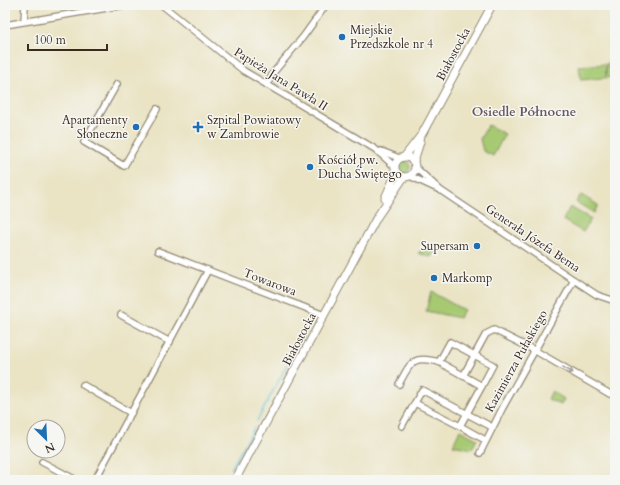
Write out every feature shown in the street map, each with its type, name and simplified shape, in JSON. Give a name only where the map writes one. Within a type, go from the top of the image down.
[{"type":"main road","name":"Białostocka","points":[[402,157],[422,134],[492,5]]},
{"type":"main road","name":"Białostocka","points":[[414,164],[422,134]]},
{"type":"main road","points":[[402,157],[408,157],[414,164],[413,173],[407,176],[401,176],[395,169],[402,157]]},
{"type":"main road","name":"Białostocka","points":[[382,208],[395,169]]},
{"type":"main road","name":"Białostocka","points":[[235,480],[382,208],[407,176]]},
{"type":"street","points":[[24,21],[25,5]]},
{"type":"street","points":[[5,24],[125,5]]},
{"type":"street","name":"Papieża Jana Pawła II","points":[[162,5],[233,63],[267,85],[375,149],[402,157]]},
{"type":"street","points":[[267,85],[272,74],[303,37],[326,5]]},
{"type":"street","points":[[117,84],[84,142],[124,166],[157,109]]},
{"type":"street","name":"Papieża Jana Pawła II","points":[[375,149],[395,169]]},
{"type":"street","name":"Generała Józefa Bema","points":[[414,164],[440,190]]},
{"type":"street","name":"Generała Józefa Bema","points":[[407,176],[440,190],[574,280],[597,294],[615,301]]},
{"type":"street","name":"Towarowa","points":[[158,251],[324,315]]},
{"type":"street","points":[[95,480],[208,270]]},
{"type":"street","name":"Kazimierza Pułaskiego","points":[[480,453],[492,427],[574,280]]},
{"type":"street","points":[[121,315],[170,342]]},
{"type":"street","points":[[463,376],[486,334],[494,330],[534,350],[610,394],[615,395]]},
{"type":"street","points":[[439,362],[450,342],[493,365],[460,426]]},
{"type":"street","points":[[399,384],[408,367],[415,360],[426,359],[439,362],[482,386]]},
{"type":"street","points":[[83,385],[131,413]]},
{"type":"street","points":[[402,426],[422,390],[492,427]]},
{"type":"street","points":[[415,403],[485,440]]},
{"type":"street","points":[[42,462],[76,480]]},
{"type":"green space","points":[[607,63],[614,63],[614,77],[581,80],[579,66],[605,64],[606,76]]},
{"type":"green space","points":[[488,125],[505,134],[493,156],[483,151],[480,139]]},
{"type":"green space","points":[[402,161],[406,161],[410,167],[406,173],[402,173],[398,169],[398,165]]},
{"type":"green space","points":[[581,195],[598,205],[594,213],[576,202]]},
{"type":"green space","points":[[570,207],[591,219],[583,232],[563,220]]},
{"type":"green space","points":[[427,247],[437,247],[431,257],[418,253]]},
{"type":"green space","points":[[431,292],[464,310],[459,318],[426,311]]},
{"type":"green space","points":[[552,391],[564,399],[561,405],[548,399]]},
{"type":"green space","points":[[460,430],[477,439],[472,449],[453,445]]},
{"type":"waterway","points":[[296,349],[311,321]]},
{"type":"waterway","points":[[257,421],[292,356]]},
{"type":"waterway","points":[[231,469],[254,428]]},
{"type":"place","name":"Miejskie Przedszkole nr 4","points":[[342,37]]},
{"type":"place","name":"Apartamenty Słoneczne","points":[[136,127]]},
{"type":"place","name":"Szpital Powiatowy w Zambrowie","points":[[198,127]]},
{"type":"place","name":"Kościół pw. Ducha Świętego","points":[[310,167]]},
{"type":"place","name":"Supersam","points":[[477,246]]},
{"type":"place","name":"Markomp","points":[[434,278]]},
{"type":"district","name":"Osiedle Północne","points":[[524,112]]}]
